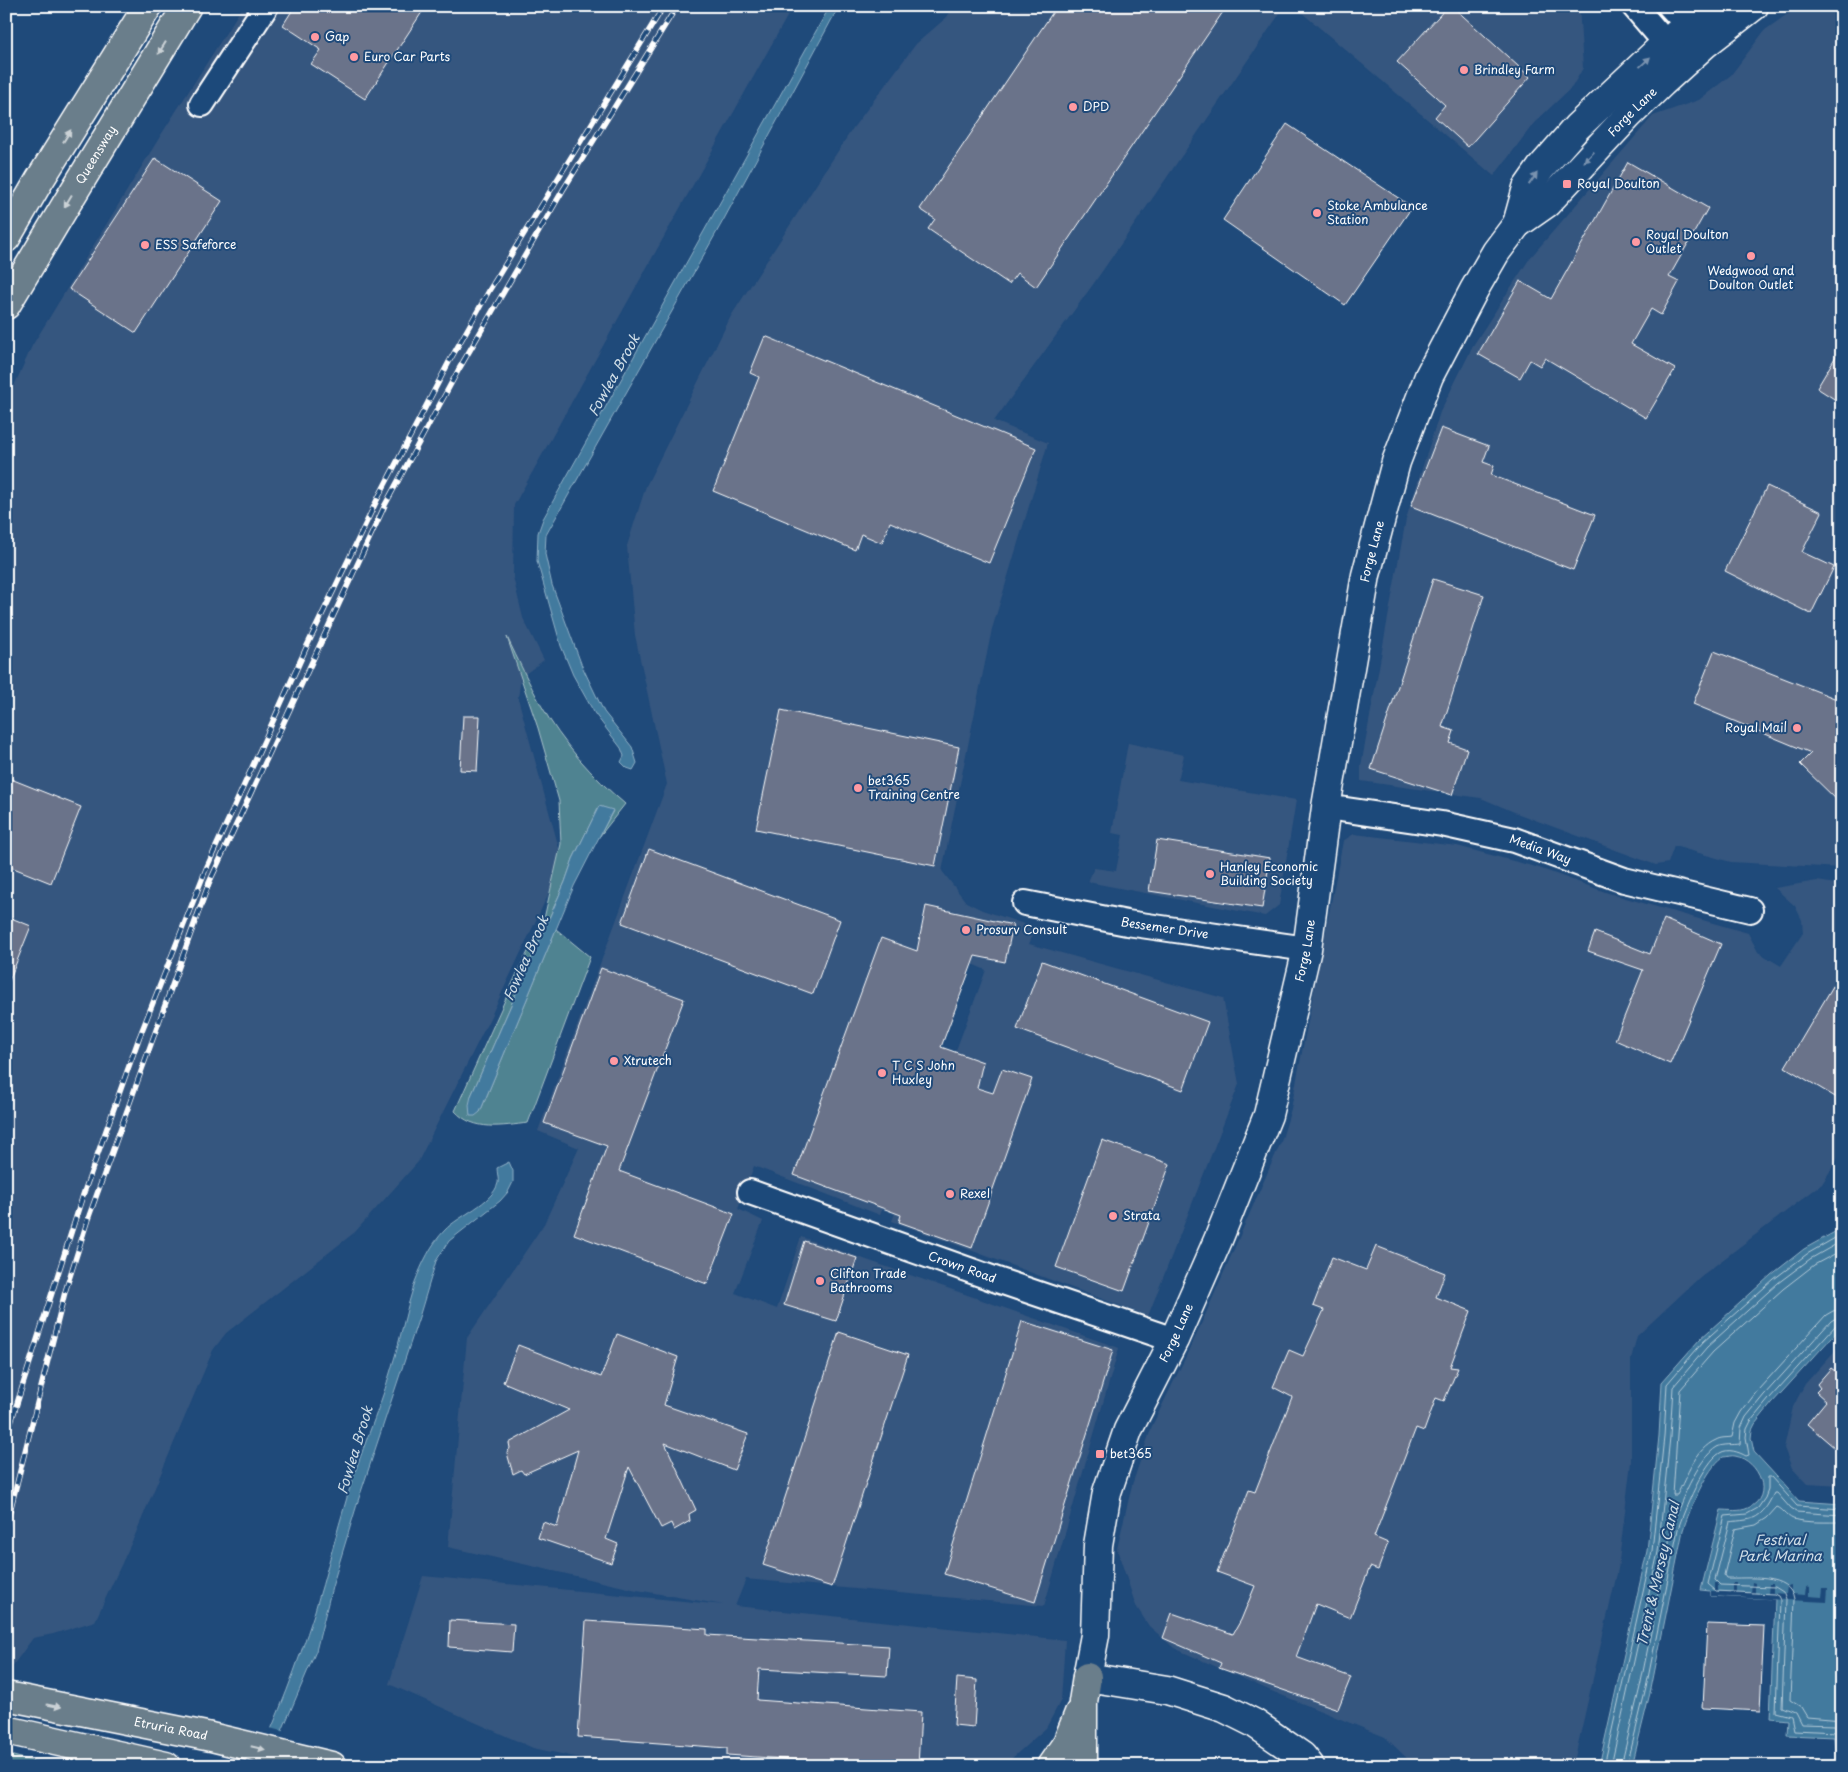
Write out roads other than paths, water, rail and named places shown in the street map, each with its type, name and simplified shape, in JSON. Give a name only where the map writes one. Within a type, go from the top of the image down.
[{"type":"highway","points":[[6,238],[39,181],[148,6]]},
{"type":"highway","name":"Queensway","points":[[6,306],[67,202],[188,6]]},
{"type":"highway","points":[[1051,1766],[1067,1742],[1085,1690]]},
{"type":"highway","points":[[1083,1766],[1085,1690]]},
{"type":"highway","name":"Etruria Road","points":[[6,1696],[211,1737],[328,1765]]},
{"type":"highway","points":[[6,1730],[166,1766]]},
{"type":"street","points":[[202,104],[266,6]]},
{"type":"street","points":[[1634,6],[1684,64]]},
{"type":"street","name":"Forge Lane","points":[[1517,224],[1527,188],[1541,168],[1590,114],[1666,43],[1679,15],[1710,6]]},
{"type":"street","name":"Forge Lane","points":[[1085,1690],[1095,1635],[1098,1545],[1107,1492],[1128,1430],[1174,1340],[1218,1240],[1268,1116],[1307,949],[1326,807],[1366,575],[1396,462],[1429,376],[1496,252],[1517,224],[1547,203],[1628,116],[1706,44],[1754,6]]},
{"type":"street","points":[[1679,15],[1706,44]]},
{"type":"street","name":"Media Way","points":[[1326,807],[1442,824],[1514,840],[1624,880],[1750,910]]},
{"type":"street","name":"Bessemer Drive","points":[[1025,903],[1127,923],[1307,949]]},
{"type":"street","name":"Crown Road","points":[[750,1192],[1000,1282],[1174,1340]]},
{"type":"street","points":[[1085,1690],[1167,1690],[1224,1708],[1254,1722],[1302,1756],[1310,1766]]},
{"type":"water","points":[[830,6],[839,6],[724,219],[546,535],[545,554],[552,585],[582,666],[604,712],[632,747],[637,763],[633,770],[627,768],[621,762],[624,756],[621,748],[595,714],[573,675],[561,646],[537,561],[538,533],[543,519]]},
{"type":"water","points":[[599,806],[613,810],[574,886],[480,1112],[475,1116],[470,1116],[469,1105],[471,1096],[565,882],[573,859]]},
{"type":"water","points":[[509,1162],[513,1171],[513,1182],[508,1192],[500,1201],[449,1241],[436,1261],[358,1501],[332,1587],[316,1651],[267,1766],[255,1766],[287,1691],[314,1614],[348,1494],[385,1388],[397,1350],[411,1293],[418,1275],[435,1242],[451,1225],[489,1197],[498,1183],[497,1168]]},
{"type":"water","points":[[1842,1228],[1842,1326],[1772,1403],[1755,1424],[1751,1438],[1754,1452],[1799,1501],[1842,1504],[1842,1752],[1835,1752],[1834,1737],[1787,1735],[1788,1720],[1770,1718],[1775,1599],[1710,1596],[1710,1591],[1701,1590],[1721,1510],[1748,1508],[1756,1503],[1761,1496],[1761,1479],[1757,1471],[1744,1459],[1732,1456],[1723,1457],[1705,1480],[1694,1501],[1683,1530],[1651,1689],[1632,1766],[1599,1766],[1647,1551],[1659,1436],[1662,1382],[1700,1339],[1771,1275],[1804,1249]]},
{"type":"railway","points":[[6,1438],[83,1195],[139,1038],[206,869],[307,646],[377,500],[449,362],[490,289],[664,6]]},
{"type":"railway","points":[[6,1527],[65,1292],[88,1219],[209,883],[385,505],[459,369],[563,190],[677,6]]},
{"type":"place","name":"Gap","points":[[315,37]]},
{"type":"place","name":"Euro Car Parts","points":[[354,57]]},
{"type":"place","name":"Brindley Farm","points":[[1464,70]]},
{"type":"place","name":"DPD","points":[[1073,107]]},
{"type":"place","name":"Royal Doulton","points":[[1567,184]]},
{"type":"place","name":"Stoke Ambulance Station","points":[[1317,213]]},
{"type":"place","name":"Royal Doulton Outlet","points":[[1636,242]]},
{"type":"place","name":"ESS Safeforce","points":[[145,245]]},
{"type":"place","name":"Wedgwood and Doulton Outlet","points":[[1751,256]]},
{"type":"place","name":"Royal Mail","points":[[1797,728]]},
{"type":"place","name":"bet365 Training Centre","points":[[858,788]]},
{"type":"place","name":"Hanley Economic Building Society","points":[[1210,874]]},
{"type":"place","name":"Prosurv Consult","points":[[966,930]]},
{"type":"place","name":"Xtrutech","points":[[614,1061]]},
{"type":"place","name":"T C S John Huxley","points":[[882,1073]]},
{"type":"place","name":"Rexel","points":[[950,1194]]},
{"type":"place","name":"Strata","points":[[1113,1216]]},
{"type":"place","name":"Clifton Trade Bathrooms","points":[[820,1281]]},
{"type":"place","name":"bet365","points":[[1100,1454]]},
{"type":"water label","name":"Fowlea Brook","points":[[614,375]]},
{"type":"water label","name":"Fowlea Brook","points":[[526,958]]},
{"type":"water label","name":"Fowlea Brook","points":[[355,1450]]},
{"type":"water label","name":"Festival Park Marina","points":[[1780,1548]]},
{"type":"water label","name":"Trent & Mersey Canal","points":[[1658,1574]]}]
